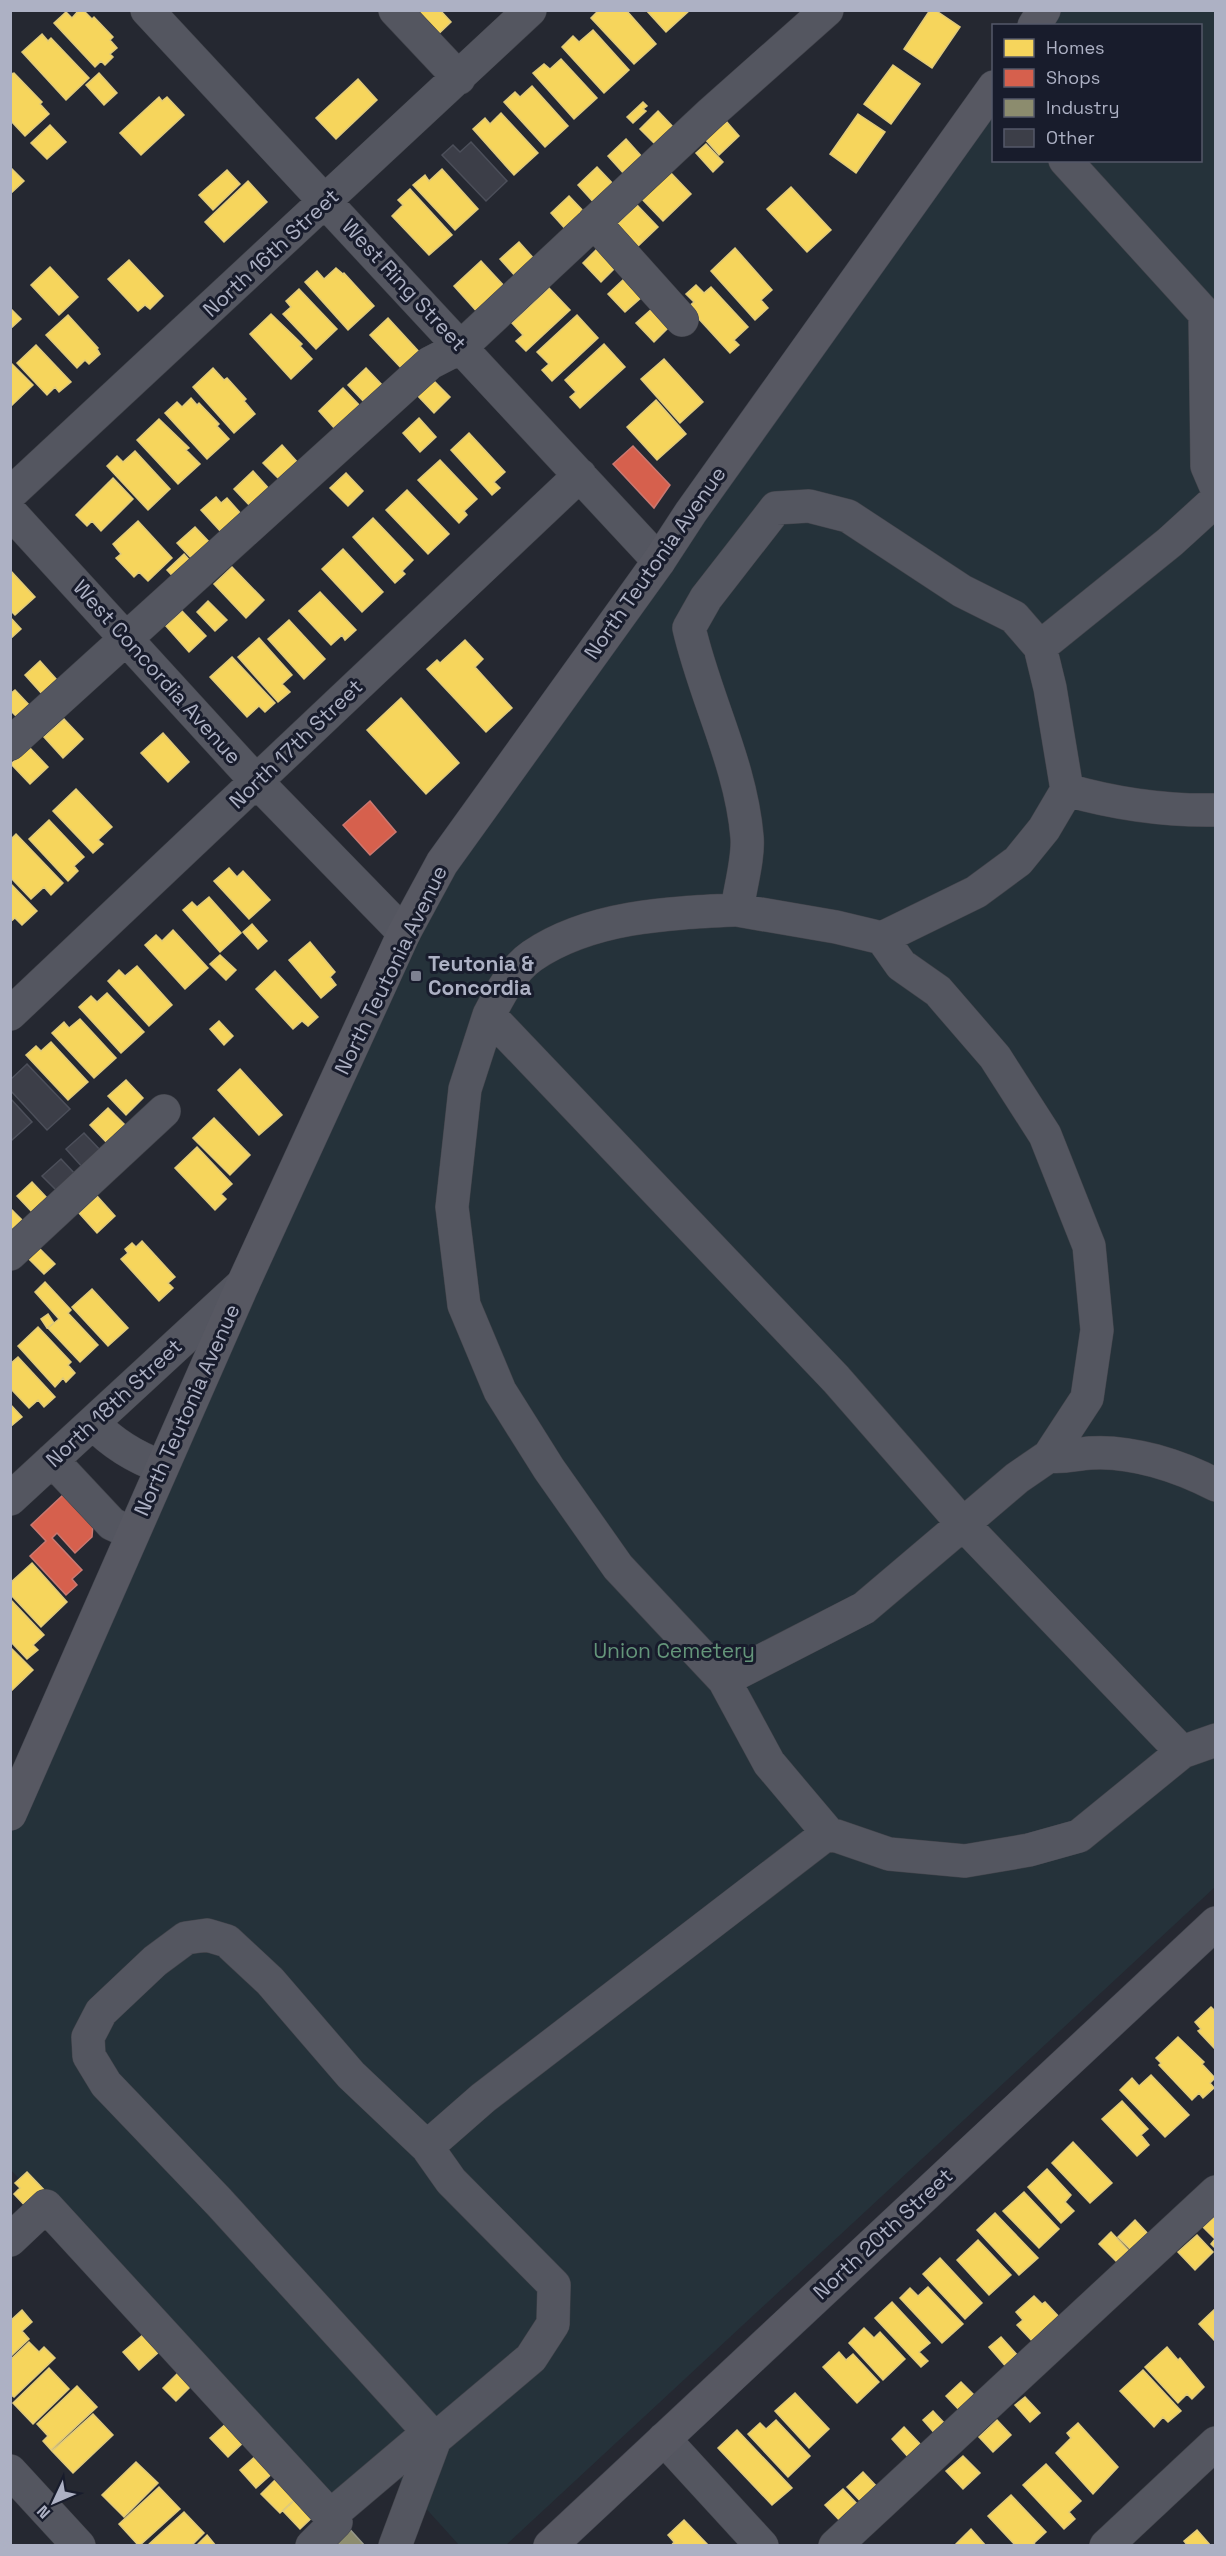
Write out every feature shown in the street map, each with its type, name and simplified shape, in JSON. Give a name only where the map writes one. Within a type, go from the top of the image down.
[{"type":"main road","points":[[1035,24],[1044,10]]},
{"type":"main road","name":"North Teutonia Avenue","points":[[10,1814],[243,1284],[404,933],[442,862],[659,561],[691,512],[992,88]]},
{"type":"main road","name":"North 20th Street","points":[[550,2546],[1215,1923]]},
{"type":"street","name":"West Ring Street","points":[[147,10],[659,561]]},
{"type":"street","points":[[395,10],[459,78]]},
{"type":"street","name":"North 16th Street","points":[[10,494],[530,10]]},
{"type":"street","points":[[10,744],[430,363],[461,347],[711,113],[827,10]]},
{"type":"street","points":[[1067,162],[1210,313],[1207,466],[1215,487]]},
{"type":"street","points":[[594,222],[682,320]]},
{"type":"street","name":"North 17th Street","points":[[10,1014],[580,475]]},
{"type":"street","points":[[1040,647],[1137,570],[1215,500]]},
{"type":"street","points":[[737,910],[748,839],[740,794],[697,662],[689,628],[706,598],[776,508],[809,506],[848,516],[962,591],[1014,617],[1040,647],[1050,688],[1066,790],[1044,829],[1018,861],[976,892],[882,938],[836,927],[737,910],[681,912],[613,923],[570,937],[531,956],[507,981],[489,1015],[465,1089],[452,1207],[464,1305],[500,1391],[549,1468],[618,1567],[724,1680],[769,1763],[828,1833],[889,1854],[965,1862],[1029,1850],[1079,1836],[1182,1752],[1215,1740]]},
{"type":"street","name":"West Concordia Avenue","points":[[10,512],[257,782],[404,933]]},
{"type":"street","points":[[1066,790],[1110,802],[1182,811],[1215,810]]},
{"type":"street","points":[[724,1680],[864,1608],[1017,1478],[1049,1456],[1087,1398],[1096,1330],[1089,1246],[1045,1135],[995,1057],[938,991],[901,965],[882,938]]},
{"type":"street","points":[[489,1015],[836,1379],[963,1524],[1182,1752]]},
{"type":"street","points":[[10,1254],[164,1110]]},
{"type":"street","name":"North 18th Street","points":[[10,1499],[243,1284]]},
{"type":"street","points":[[100,1416],[111,1442],[140,1460],[162,1467]]},
{"type":"street","points":[[1049,1456],[1060,1458],[1091,1453],[1200,1467],[1215,1485]]},
{"type":"street","points":[[52,1460],[112,1524],[132,1533]]},
{"type":"street","points":[[427,2147],[483,2098],[828,1833]]},
{"type":"street","points":[[330,2516],[432,2436],[531,2358],[554,2324],[554,2285],[451,2181],[427,2147],[351,2075],[270,1981],[228,1941],[207,1935],[186,1938],[155,1961],[101,2012],[88,2037],[89,2056],[106,2084],[219,2202],[432,2436]]},
{"type":"street","points":[[835,2546],[1215,2192]]},
{"type":"street","points":[[10,2240],[46,2206],[336,2522],[312,2546]]},
{"type":"street","points":[[395,2546],[432,2436]]},
{"type":"street","points":[[664,2439],[762,2546]]},
{"type":"street","points":[[1106,2546],[1215,2443]]},
{"type":"street","points":[[10,2471],[79,2546]]},
{"type":"green space","name":"Union Cemetery","points":[[1044,11],[1215,11],[1215,1887],[506,2545],[459,2545],[393,2472],[336,2522],[11,2170],[11,1814],[404,933],[992,88],[992,162],[1202,162],[1202,24],[1035,24]]},
{"type":"building: Homes","points":[[79,10],[83,10],[92,19],[94,17],[113,37],[110,40],[117,48],[110,54],[113,57],[105,65],[101,61],[95,67],[54,23],[66,12],[72,18]]},
{"type":"building: Homes","points":[[401,10],[440,10],[451,22],[430,42]]},
{"type":"building: Homes","points":[[599,10],[626,10],[656,44],[634,64],[591,18]]},
{"type":"building: Homes","points":[[646,10],[689,10],[689,11],[666,32]]},
{"type":"building: Homes","points":[[930,10],[935,10],[960,27],[932,68],[904,49]]},
{"type":"building: Homes","points":[[593,30],[629,70],[604,93],[562,47],[573,36],[579,42]]},
{"type":"building: Homes","points":[[42,34],[48,41],[51,38],[89,78],[66,100],[22,52]]},
{"type":"building: Homes","points":[[561,59],[597,98],[574,119],[533,73],[544,64],[550,69]]},
{"type":"building: Homes","points":[[893,65],[920,84],[891,124],[864,104]]},
{"type":"building: Homes","points":[[14,73],[42,102],[40,104],[49,114],[25,136],[10,120],[10,74]]},
{"type":"building: Homes","points":[[99,73],[117,93],[104,105],[86,85]]},
{"type":"building: Homes","points":[[358,79],[377,100],[336,139],[316,118]]},
{"type":"building: Homes","points":[[532,86],[568,126],[545,147],[504,102],[515,92],[520,97]]},
{"type":"building: Homes","points":[[159,97],[162,101],[167,97],[184,115],[141,155],[120,133]]},
{"type":"building: Homes","points":[[643,102],[647,106],[643,109],[646,111],[633,123],[627,117]]},
{"type":"building: Homes","points":[[658,111],[675,129],[657,146],[640,129]]},
{"type":"building: Homes","points":[[501,113],[538,153],[514,175],[473,129],[485,118],[490,124]]},
{"type":"building: Homes","points":[[858,114],[885,132],[856,173],[830,154]]},
{"type":"building: Homes","points":[[726,121],[739,136],[719,155],[704,138]]},
{"type":"building: Homes","points":[[50,125],[66,142],[47,159],[31,143]]},
{"type":"building: Homes","points":[[626,139],[643,158],[625,175],[608,156]]},
{"type":"building: Homes","points":[[706,144],[723,162],[713,172],[696,153]]},
{"type":"building: Homes","points":[[10,167],[24,181],[10,194]]},
{"type":"building: Homes","points":[[597,167],[616,187],[596,205],[578,185]]},
{"type":"building: Homes","points":[[442,169],[478,209],[455,230],[413,185],[425,175],[429,181]]},
{"type":"building: Homes","points":[[227,170],[240,184],[213,210],[199,195]]},
{"type":"building: Homes","points":[[670,172],[691,194],[663,221],[641,198]]},
{"type":"building: Homes","points":[[248,181],[267,202],[224,242],[205,222]]},
{"type":"building: Homes","points":[[791,187],[831,230],[807,252],[767,209]]},
{"type":"building: Homes","points":[[410,189],[452,235],[429,255],[392,216],[403,205],[398,200]]},
{"type":"building: Homes","points":[[569,196],[586,214],[568,232],[551,213]]},
{"type":"building: Homes","points":[[637,205],[658,227],[636,248],[615,226]]},
{"type":"building: Homes","points":[[519,242],[536,261],[517,278],[500,259]]},
{"type":"building: Homes","points":[[600,246],[618,265],[601,282],[583,263]]},
{"type":"building: Homes","points":[[735,248],[772,290],[761,300],[768,308],[755,320],[711,271]]},
{"type":"building: Homes","points":[[129,260],[163,296],[150,309],[145,305],[138,311],[108,279]]},
{"type":"building: Homes","points":[[481,261],[506,288],[479,314],[454,286]]},
{"type":"building: Homes","points":[[50,267],[78,297],[59,315],[31,285]]},
{"type":"building: Homes","points":[[336,268],[344,273],[374,306],[348,330],[305,282],[317,271],[324,279]]},
{"type":"building: Homes","points":[[625,278],[642,297],[625,312],[608,294]]},
{"type":"building: Homes","points":[[696,285],[704,293],[711,287],[748,327],[734,340],[739,345],[730,353],[688,307],[694,302],[686,294]]},
{"type":"building: Homes","points":[[549,288],[570,310],[526,351],[516,341],[523,335],[512,323]]},
{"type":"building: Homes","points":[[299,289],[337,329],[316,349],[283,314],[291,307],[286,301]]},
{"type":"building: Homes","points":[[654,307],[671,325],[654,342],[636,323]]},
{"type":"building: Homes","points":[[10,308],[21,319],[10,329]]},
{"type":"building: Homes","points":[[271,314],[302,344],[300,346],[312,359],[291,379],[250,334]]},
{"type":"building: Homes","points":[[68,315],[98,348],[100,354],[89,364],[85,360],[77,368],[46,335]]},
{"type":"building: Homes","points":[[577,315],[598,338],[552,381],[542,370],[549,364],[537,352]]},
{"type":"building: Homes","points":[[388,318],[421,354],[403,370],[370,335]]},
{"type":"building: Homes","points":[[604,344],[625,367],[580,408],[570,397],[576,392],[565,380]]},
{"type":"building: Homes","points":[[36,345],[71,382],[59,392],[55,387],[47,395],[17,363]]},
{"type":"building: Homes","points":[[664,359],[703,402],[680,423],[641,379]]},
{"type":"building: Homes","points":[[10,362],[33,385],[10,407]]},
{"type":"building: Homes","points":[[213,368],[224,380],[227,378],[246,399],[244,401],[255,414],[234,433],[193,387]]},
{"type":"building: Homes","points":[[366,368],[383,386],[365,403],[348,385]]},
{"type":"building: Homes","points":[[433,380],[450,397],[434,413],[417,395]]},
{"type":"building: Homes","points":[[343,388],[361,407],[336,430],[319,411]]},
{"type":"building: Homes","points":[[191,398],[219,424],[217,426],[229,439],[207,459],[165,413],[177,402],[182,407]]},
{"type":"building: Homes","points":[[656,400],[686,434],[657,460],[627,427]]},
{"type":"building: Homes","points":[[419,418],[436,437],[420,452],[403,433]]},
{"type":"building: Homes","points":[[159,419],[189,448],[186,450],[200,464],[178,484],[137,440]]},
{"type":"building: Homes","points":[[469,433],[505,472],[494,482],[500,488],[492,495],[451,450]]},
{"type":"building: Homes","points":[[282,445],[299,464],[281,481],[263,463]]},
{"type":"building: Homes","points":[[135,451],[170,489],[148,510],[107,466],[117,456],[123,462]]},
{"type":"building: Homes","points":[[440,460],[477,499],[464,511],[467,515],[459,523],[418,480]]},
{"type":"building: Homes","points":[[253,471],[271,491],[252,508],[234,489]]},
{"type":"building: Homes","points":[[346,473],[363,491],[348,506],[330,488]]},
{"type":"building: Homes","points":[[113,478],[133,499],[101,531],[92,521],[87,526],[76,515]]},
{"type":"building: Homes","points":[[407,490],[449,534],[428,554],[386,510]]},
{"type":"building: Homes","points":[[216,497],[221,503],[227,498],[242,515],[222,533],[201,510]]},
{"type":"building: Homes","points":[[373,518],[413,560],[402,571],[405,574],[395,583],[353,537]]},
{"type":"building: Homes","points":[[138,521],[172,558],[148,581],[139,572],[134,577],[116,558],[121,554],[113,544]]},
{"type":"building: Homes","points":[[195,527],[212,545],[194,561],[177,543]]},
{"type":"building: Homes","points":[[343,549],[383,592],[362,612],[322,569]]},
{"type":"building: Homes","points":[[184,554],[199,571],[182,586],[167,570]]},
{"type":"building: Homes","points":[[232,567],[264,600],[246,618],[214,584]]},
{"type":"building: Homes","points":[[10,570],[35,597],[15,615],[10,610]]},
{"type":"building: Homes","points":[[320,592],[356,630],[345,640],[342,635],[331,645],[299,611]]},
{"type":"building: Homes","points":[[208,601],[227,620],[215,631],[197,612]]},
{"type":"building: Homes","points":[[182,611],[206,636],[189,652],[166,626]]},
{"type":"building: Homes","points":[[10,617],[21,629],[10,639]]},
{"type":"building: Homes","points":[[289,620],[325,659],[304,679],[268,639]]},
{"type":"building: Homes","points":[[259,638],[292,675],[282,684],[290,692],[278,702],[238,657]]},
{"type":"building: Homes","points":[[465,640],[483,659],[475,667],[512,708],[486,732],[427,669],[437,660],[440,663]]},
{"type":"building: Homes","points":[[232,657],[275,703],[265,712],[259,706],[247,717],[210,677]]},
{"type":"building: Homes","points":[[40,661],[57,680],[42,694],[25,675]]},
{"type":"building: Homes","points":[[15,690],[32,708],[20,720],[10,710],[10,694]]},
{"type":"building: Homes","points":[[401,698],[459,763],[426,794],[367,730]]},
{"type":"building: Homes","points":[[64,719],[83,739],[63,758],[44,737]]},
{"type":"building: Homes","points":[[163,733],[189,762],[168,782],[141,753]]},
{"type":"building: Homes","points":[[29,747],[48,767],[30,784],[11,764]]},
{"type":"building: Homes","points":[[76,789],[112,827],[98,840],[103,844],[93,853],[53,811]]},
{"type":"building: Homes","points":[[49,820],[84,857],[74,866],[78,871],[68,881],[29,839]]},
{"type":"building: Homes","points":[[16,834],[63,883],[51,895],[44,887],[31,899],[10,877],[10,840]]},
{"type":"building: Homes","points":[[229,868],[237,877],[243,871],[270,900],[249,919],[214,881]]},
{"type":"building: Homes","points":[[10,883],[37,911],[22,925],[15,918],[10,922]]},
{"type":"building: Homes","points":[[209,897],[241,933],[220,952],[183,910],[192,902],[197,907]]},
{"type":"building: Homes","points":[[252,924],[267,941],[258,949],[243,932]]},
{"type":"building: Homes","points":[[173,930],[208,968],[185,989],[145,945],[156,935],[162,941]]},
{"type":"building: Homes","points":[[310,942],[335,972],[330,977],[336,985],[321,998],[289,960]]},
{"type":"building: Homes","points":[[220,955],[236,970],[226,980],[210,964]]},
{"type":"building: Homes","points":[[137,966],[172,1005],[149,1026],[108,981],[119,970],[125,976]]},
{"type":"building: Homes","points":[[275,971],[318,1017],[308,1026],[302,1021],[293,1029],[256,989]]},
{"type":"building: Homes","points":[[107,993],[144,1032],[121,1053],[79,1007],[91,996],[97,1002]]},
{"type":"building: Homes","points":[[80,1019],[116,1058],[94,1078],[52,1033],[64,1022],[69,1028]]},
{"type":"building: Homes","points":[[219,1021],[233,1036],[224,1045],[210,1029]]},
{"type":"building: Homes","points":[[51,1042],[88,1082],[68,1100],[26,1055],[36,1046],[41,1051]]},
{"type":"building: Homes","points":[[240,1069],[282,1115],[259,1135],[218,1090]]},
{"type":"building: Homes","points":[[126,1080],[143,1098],[126,1115],[108,1096]]},
{"type":"building: Homes","points":[[108,1108],[127,1127],[109,1145],[90,1125]]},
{"type":"building: Homes","points":[[214,1118],[250,1155],[230,1175],[193,1138]]},
{"type":"building: Homes","points":[[197,1147],[232,1184],[221,1194],[226,1199],[215,1210],[175,1168]]},
{"type":"building: Homes","points":[[32,1182],[48,1199],[33,1213],[17,1196]]},
{"type":"building: Homes","points":[[97,1196],[115,1216],[97,1233],[79,1213]]},
{"type":"building: Homes","points":[[10,1208],[22,1220],[10,1231]]},
{"type":"building: Homes","points":[[142,1241],[175,1277],[168,1283],[173,1288],[159,1301],[121,1259],[128,1253],[125,1249],[132,1243],[136,1247]]},
{"type":"building: Homes","points":[[37,1246],[55,1264],[44,1274],[26,1256]]},
{"type":"building: Homes","points":[[45,1282],[71,1310],[68,1313],[98,1345],[80,1362],[48,1328],[59,1319],[35,1292]]},
{"type":"building: Homes","points":[[92,1289],[128,1328],[108,1346],[72,1307]]},
{"type":"building: Homes","points":[[48,1314],[54,1323],[47,1328],[41,1319]]},
{"type":"building: Homes","points":[[38,1327],[71,1362],[68,1365],[75,1373],[66,1382],[63,1378],[55,1387],[18,1346]]},
{"type":"building: Homes","points":[[18,1357],[55,1397],[44,1407],[38,1400],[29,1408],[10,1388],[10,1364]]},
{"type":"building: Homes","points":[[10,1404],[22,1417],[10,1427]]},
{"type":"building: Homes","points":[[32,1563],[67,1602],[41,1627],[10,1594],[10,1583]]},
{"type":"building: Homes","points":[[10,1599],[44,1635],[33,1645],[38,1650],[27,1659],[10,1641]]},
{"type":"building: Homes","points":[[10,1647],[33,1670],[10,1692]]},
{"type":"building: Homes","points":[[1211,2007],[1216,2012],[1216,2050],[1198,2031],[1201,2029],[1195,2022]]},
{"type":"building: Homes","points":[[1178,2037],[1204,2062],[1202,2064],[1215,2078],[1210,2083],[1214,2088],[1203,2098],[1199,2093],[1192,2100],[1159,2065],[1161,2063],[1156,2058]]},
{"type":"building: Homes","points":[[1151,2075],[1189,2115],[1165,2137],[1120,2090],[1132,2078],[1139,2086]]},
{"type":"building: Homes","points":[[1122,2101],[1148,2129],[1141,2135],[1149,2145],[1137,2156],[1102,2119]]},
{"type":"building: Homes","points":[[1073,2142],[1112,2183],[1090,2203],[1052,2163]]},
{"type":"building: Homes","points":[[1047,2169],[1071,2195],[1065,2202],[1074,2211],[1061,2223],[1028,2187]]},
{"type":"building: Homes","points":[[27,2172],[49,2195],[31,2212],[14,2194],[20,2188],[15,2183]]},
{"type":"building: Homes","points":[[1024,2192],[1059,2229],[1039,2248],[1003,2211]]},
{"type":"building: Homes","points":[[995,2213],[1038,2258],[1019,2275],[977,2230]]},
{"type":"building: Homes","points":[[1216,2215],[1216,2249],[1211,2244],[1215,2239],[1203,2227]]},
{"type":"building: Homes","points":[[1135,2220],[1151,2237],[1134,2253],[1118,2237]]},
{"type":"building: Homes","points":[[1111,2232],[1129,2251],[1117,2262],[1099,2244]]},
{"type":"building: Homes","points":[[1197,2235],[1213,2252],[1195,2270],[1178,2252]]},
{"type":"building: Homes","points":[[978,2240],[1011,2275],[989,2295],[957,2260]]},
{"type":"building: Homes","points":[[940,2258],[982,2303],[965,2319],[923,2274]]},
{"type":"building: Homes","points":[[928,2287],[963,2324],[942,2343],[900,2298],[910,2288],[918,2296]]},
{"type":"building: Homes","points":[[1034,2296],[1042,2304],[1045,2302],[1061,2319],[1034,2343],[1017,2325],[1023,2320],[1016,2312]]},
{"type":"building: Homes","points":[[892,2302],[930,2343],[919,2352],[928,2361],[921,2367],[875,2318]]},
{"type":"building: Homes","points":[[1216,2308],[1216,2342],[1199,2324]]},
{"type":"building: Homes","points":[[22,2310],[32,2322],[22,2331],[29,2339],[10,2357],[10,2321]]},
{"type":"building: Homes","points":[[864,2328],[874,2338],[880,2332],[905,2359],[883,2380],[849,2343]]},
{"type":"building: Homes","points":[[145,2333],[160,2351],[139,2370],[123,2352]]},
{"type":"building: Homes","points":[[1001,2337],[1020,2358],[1008,2369],[989,2347]]},
{"type":"building: Homes","points":[[29,2342],[39,2352],[44,2347],[55,2358],[14,2397],[10,2394],[10,2360]]},
{"type":"building: Homes","points":[[1167,2347],[1178,2360],[1180,2358],[1204,2387],[1192,2399],[1187,2394],[1178,2403],[1145,2367]]},
{"type":"building: Homes","points":[[839,2352],[846,2360],[853,2354],[879,2382],[857,2403],[823,2367]]},
{"type":"building: Homes","points":[[49,2368],[69,2389],[33,2424],[13,2403]]},
{"type":"building: Homes","points":[[183,2368],[196,2381],[176,2401],[163,2388]]},
{"type":"building: Homes","points":[[1143,2370],[1181,2411],[1168,2422],[1163,2417],[1154,2427],[1120,2391]]},
{"type":"building: Homes","points":[[961,2382],[977,2398],[962,2413],[946,2396]]},
{"type":"building: Homes","points":[[77,2386],[97,2407],[51,2450],[43,2441],[48,2436],[37,2424]]},
{"type":"building: Homes","points":[[795,2393],[829,2429],[809,2448],[775,2411]]},
{"type":"building: Homes","points":[[1025,2397],[1040,2413],[1030,2422],[1015,2405]]},
{"type":"building: Homes","points":[[933,2411],[947,2426],[937,2436],[923,2420]]},
{"type":"building: Homes","points":[[93,2414],[113,2435],[73,2473],[52,2451]]},
{"type":"building: Homes","points":[[776,2420],[810,2456],[788,2477],[748,2434],[760,2423],[766,2429]]},
{"type":"building: Homes","points":[[997,2420],[1011,2435],[993,2452],[979,2437]]},
{"type":"building: Homes","points":[[229,2421],[246,2440],[228,2457],[210,2438]]},
{"type":"building: Homes","points":[[1078,2423],[1118,2467],[1093,2494],[1056,2453],[1071,2438],[1067,2433]]},
{"type":"building: Homes","points":[[904,2427],[922,2446],[909,2458],[892,2439]]},
{"type":"building: Homes","points":[[737,2430],[792,2488],[772,2505],[718,2448]]},
{"type":"building: Homes","points":[[259,2453],[275,2471],[256,2488],[240,2470]]},
{"type":"building: Homes","points":[[963,2456],[980,2473],[963,2489],[946,2471]]},
{"type":"building: Homes","points":[[136,2462],[158,2483],[124,2517],[102,2495]]},
{"type":"building: Homes","points":[[1046,2464],[1081,2501],[1069,2512],[1075,2519],[1064,2529],[1023,2485]]},
{"type":"building: Homes","points":[[863,2472],[880,2490],[864,2505],[847,2487]]},
{"type":"building: Homes","points":[[276,2479],[295,2499],[280,2513],[261,2494]]},
{"type":"building: Homes","points":[[159,2487],[180,2509],[139,2546],[119,2524]]},
{"type":"building: Homes","points":[[843,2489],[860,2507],[843,2524],[825,2505]]},
{"type":"building: Homes","points":[[302,2493],[319,2511],[300,2529],[283,2511]]},
{"type":"building: Homes","points":[[1011,2495],[1046,2532],[1034,2543],[1036,2546],[1016,2546],[988,2516]]},
{"type":"building: Homes","points":[[184,2512],[204,2533],[191,2546],[147,2546]]},
{"type":"building: Homes","points":[[684,2520],[709,2546],[671,2546],[674,2542],[668,2535]]},
{"type":"building: Homes","points":[[971,2529],[986,2546],[954,2546]]},
{"type":"building: Homes","points":[[1197,2530],[1211,2546],[1188,2546],[1184,2541]]},
{"type":"building: Homes","points":[[207,2535],[216,2546],[196,2546]]},
{"type":"building: Shops","points":[[633,446],[670,485],[654,508],[613,464]]},
{"type":"building: Shops","points":[[370,801],[396,832],[370,855],[343,825]]},
{"type":"building: Shops","points":[[64,1494],[93,1524],[92,1537],[75,1553],[57,1533],[52,1538],[82,1570],[72,1579],[77,1585],[66,1595],[30,1556],[46,1541],[31,1525]]},
{"type":"building: Industry","points":[[346,2525],[365,2546],[323,2546]]},
{"type":"building: Other","points":[[471,142],[507,181],[486,201],[442,155],[453,145],[460,152]]},
{"type":"building: Other","points":[[27,1064],[70,1109],[47,1130],[10,1090],[10,1080]]},
{"type":"building: Other","points":[[10,1098],[32,1122],[12,1140],[10,1138]]},
{"type":"building: Other","points":[[84,1133],[102,1152],[84,1169],[66,1149]]},
{"type":"building: Other","points":[[61,1159],[77,1176],[59,1193],[42,1176]]},
{"type":"place","name":"Teutonia & Concordia","points":[[416,976]]}]
